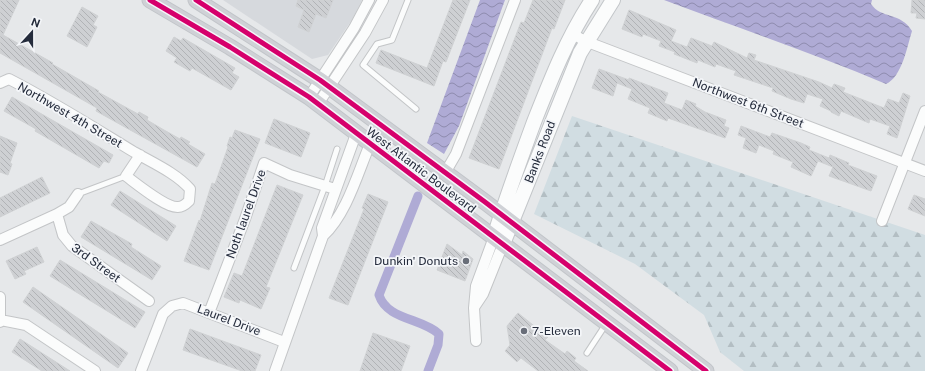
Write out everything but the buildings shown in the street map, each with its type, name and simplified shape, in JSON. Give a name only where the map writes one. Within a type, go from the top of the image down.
[{"type":"main road","name":"West Atlantic Boulevard","points":[[150,0],[230,47],[313,101],[608,322],[670,371]]},
{"type":"main road","name":"West Atlantic Boulevard","points":[[196,0],[325,84],[507,218],[706,371]]},
{"type":"street","points":[[325,84],[369,0]]},
{"type":"street","points":[[313,101],[365,33],[383,0]]},
{"type":"street","points":[[445,173],[456,154],[515,0]]},
{"type":"street","name":"Banks Road","points":[[476,341],[474,308],[483,294],[547,88],[571,33],[592,0]]},
{"type":"street","name":"Banks Road","points":[[507,218],[585,41],[613,0]]},
{"type":"street","name":"Northwest 6th Street","points":[[571,33],[585,41],[925,171]]},
{"type":"street","name":"Northwest 4th Street","points":[[0,83],[9,79],[27,88],[184,182],[190,189],[189,201],[184,206],[177,208],[168,205],[126,176]]},
{"type":"street","points":[[882,221],[925,111]]},
{"type":"street","points":[[323,236],[322,228],[330,188],[356,134]]},
{"type":"street","points":[[275,371],[284,342],[323,236],[332,227],[342,212],[370,144]]},
{"type":"street","points":[[126,176],[140,155]]},
{"type":"street","name":"Noth laurel Drive","points":[[209,313],[245,219],[264,163],[290,175],[330,188]]},
{"type":"street","points":[[0,240],[69,207],[78,194]]},
{"type":"street","name":"3rd Street","points":[[57,214],[62,235],[72,246],[149,301]]},
{"type":"street","points":[[0,297],[0,321],[26,325],[94,371]]},
{"type":"street","name":"Laurel Drive","points":[[141,371],[163,314],[172,306],[183,303],[284,342]]},
{"type":"lane","points":[[408,0],[392,40],[377,44],[363,65],[416,109]]},
{"type":"lane","points":[[294,268],[330,188],[337,149]]},
{"type":"lane","points":[[78,194],[126,176]]},
{"type":"lane","points":[[587,353],[608,322]]},
{"type":"shaded area","points":[[223,0],[362,0],[353,18],[328,55],[312,59]]},
{"type":"green space","points":[[572,116],[925,235],[925,371],[744,371],[720,352],[704,315],[635,264],[534,214]]},
{"type":"water","points":[[480,0],[505,0],[459,126],[444,154],[427,143]]},
{"type":"water","points":[[664,0],[872,0],[871,4],[875,9],[897,18],[907,25],[912,31],[900,68],[892,80],[886,84],[803,51]]},
{"type":"waterway","points":[[418,196],[379,295],[383,303],[389,309],[397,314],[424,325],[439,334],[438,345],[428,371]]},
{"type":"cycle path","points":[[150,0],[230,47],[309,97],[670,371]]},
{"type":"cycle path","points":[[196,0],[320,80],[485,202],[706,371]]},
{"type":"place","name":"Dunkin' Donuts","points":[[466,261]]},
{"type":"place","name":"7-Eleven","points":[[524,331]]}]
